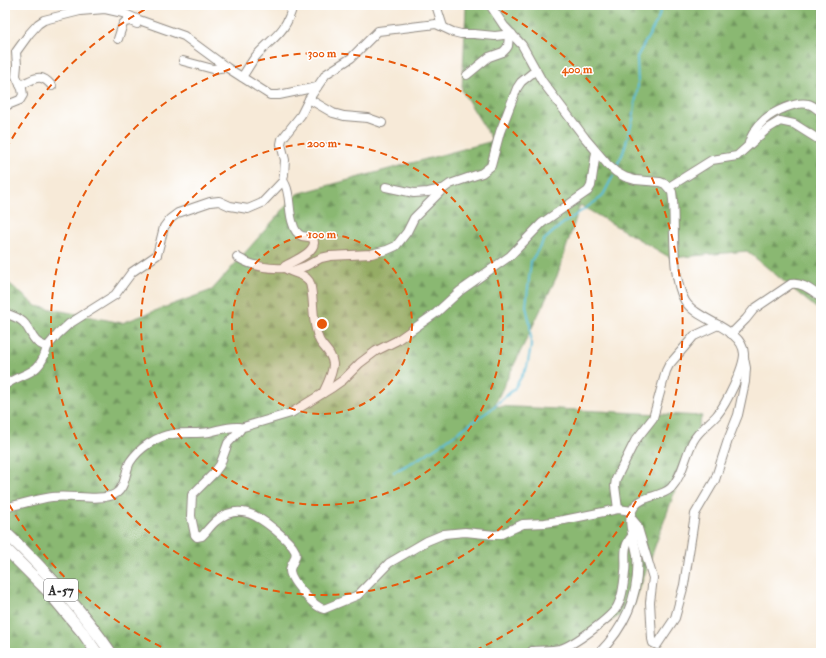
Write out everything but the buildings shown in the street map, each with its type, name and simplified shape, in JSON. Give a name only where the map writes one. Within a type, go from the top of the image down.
[{"type":"highway","name":"A-57","points":[[5,532],[57,584],[111,653]]},
{"type":"highway","name":"A-57","points":[[5,548],[47,590],[83,633],[97,653]]},
{"type":"street","points":[[242,77],[256,57],[284,28],[293,5]]},
{"type":"street","points":[[436,5],[444,27]]},
{"type":"street","points":[[240,428],[228,443],[220,465],[192,495],[191,516],[193,531],[197,537],[202,536],[220,518],[236,512],[248,512],[260,519],[281,535],[293,548],[296,554],[290,570],[292,577],[307,598],[320,608],[327,608],[358,595],[389,563],[444,534],[465,532],[495,535],[501,534],[523,524],[564,520],[618,509],[632,514],[652,578],[650,602],[653,643],[658,644],[675,618],[684,585],[695,514],[715,480],[728,440],[738,416],[746,382],[744,352],[740,343],[731,334],[690,308],[682,295],[678,286],[676,267],[674,200],[669,187],[660,182],[644,181],[625,177],[616,172],[596,152],[542,81],[522,45],[510,34],[490,5]]},
{"type":"street","points":[[5,106],[22,98],[23,93],[16,76],[16,52],[38,24],[44,20],[80,11],[105,9],[123,13],[184,36],[270,95],[279,95],[317,87]]},
{"type":"street","points":[[118,39],[123,24],[128,21],[156,30],[169,30]]},
{"type":"street","points":[[289,270],[289,264],[306,255],[314,244],[312,238],[302,236],[295,228],[290,215],[287,191],[283,181],[285,160],[281,142],[301,115],[309,99],[326,74],[351,58],[378,31],[386,29],[410,28],[427,24],[436,24],[461,34],[495,36],[510,34]]},
{"type":"street","points":[[467,75],[485,59],[503,52],[508,46],[510,34]]},
{"type":"street","points":[[183,61],[213,69],[226,66]]},
{"type":"street","points":[[289,270],[306,266],[321,258],[330,256],[371,254],[396,246],[407,232],[414,218],[443,189],[450,184],[482,173],[492,166],[500,132],[517,88],[525,77],[536,70]]},
{"type":"street","points":[[20,85],[38,78],[43,78],[52,86]]},
{"type":"street","points":[[309,99],[333,113],[344,116],[368,118],[382,123]]},
{"type":"street","points":[[748,146],[754,132],[763,120],[776,112],[800,103],[808,104],[821,112]]},
{"type":"street","points":[[669,187],[712,160],[737,156],[768,129],[780,121],[786,121],[794,124],[821,141]]},
{"type":"street","points":[[5,504],[8,507],[53,496],[100,497],[114,495],[120,491],[127,469],[135,456],[152,441],[172,434],[208,432],[237,426],[240,428],[291,413],[303,406],[343,380],[360,363],[376,351],[396,341],[436,313],[460,291],[510,256],[553,214],[588,191],[593,176],[596,152]]},
{"type":"street","points":[[5,385],[35,370],[42,361],[47,347],[58,334],[69,324],[115,295],[132,272],[157,256],[164,227],[166,223],[176,215],[215,201],[238,208],[252,208],[262,203],[283,181]]},
{"type":"street","points":[[386,187],[414,193],[443,189]]},
{"type":"street","points":[[237,257],[245,263],[253,265],[289,270],[309,281],[312,294],[313,316],[319,338],[328,350],[333,364],[332,371],[323,392]]},
{"type":"street","points":[[731,334],[754,309],[791,284],[804,286],[821,297]]},
{"type":"street","points":[[5,313],[25,324],[34,340],[47,347]]},
{"type":"street","points":[[618,509],[615,486],[616,479],[635,441],[653,418],[666,371],[673,359],[694,336],[718,326]]},
{"type":"street","points":[[599,653],[618,632],[630,608],[637,565],[632,514],[638,502],[664,492],[676,481],[696,437],[717,415],[727,399],[744,356]]},
{"type":"street","points":[[530,653],[532,651],[561,649],[584,636],[605,620],[615,610],[620,599],[625,572],[625,549],[627,542],[633,535]]},
{"type":"green space","points":[[465,5],[742,5],[747,7],[749,5],[820,5],[821,7],[821,312],[747,251],[671,258],[580,205],[557,276],[494,406],[702,416],[633,607],[561,653],[5,653],[5,280],[36,306],[122,323],[212,290],[297,194],[493,141],[462,91]]},
{"type":"waterway","points":[[617,165],[623,153],[633,119],[638,85],[637,57],[658,19],[662,5]]},
{"type":"waterway","points":[[394,472],[425,455],[490,410],[514,389],[527,367],[531,346],[530,324],[526,306],[531,261],[544,240],[561,225],[602,197],[613,176]]}]
